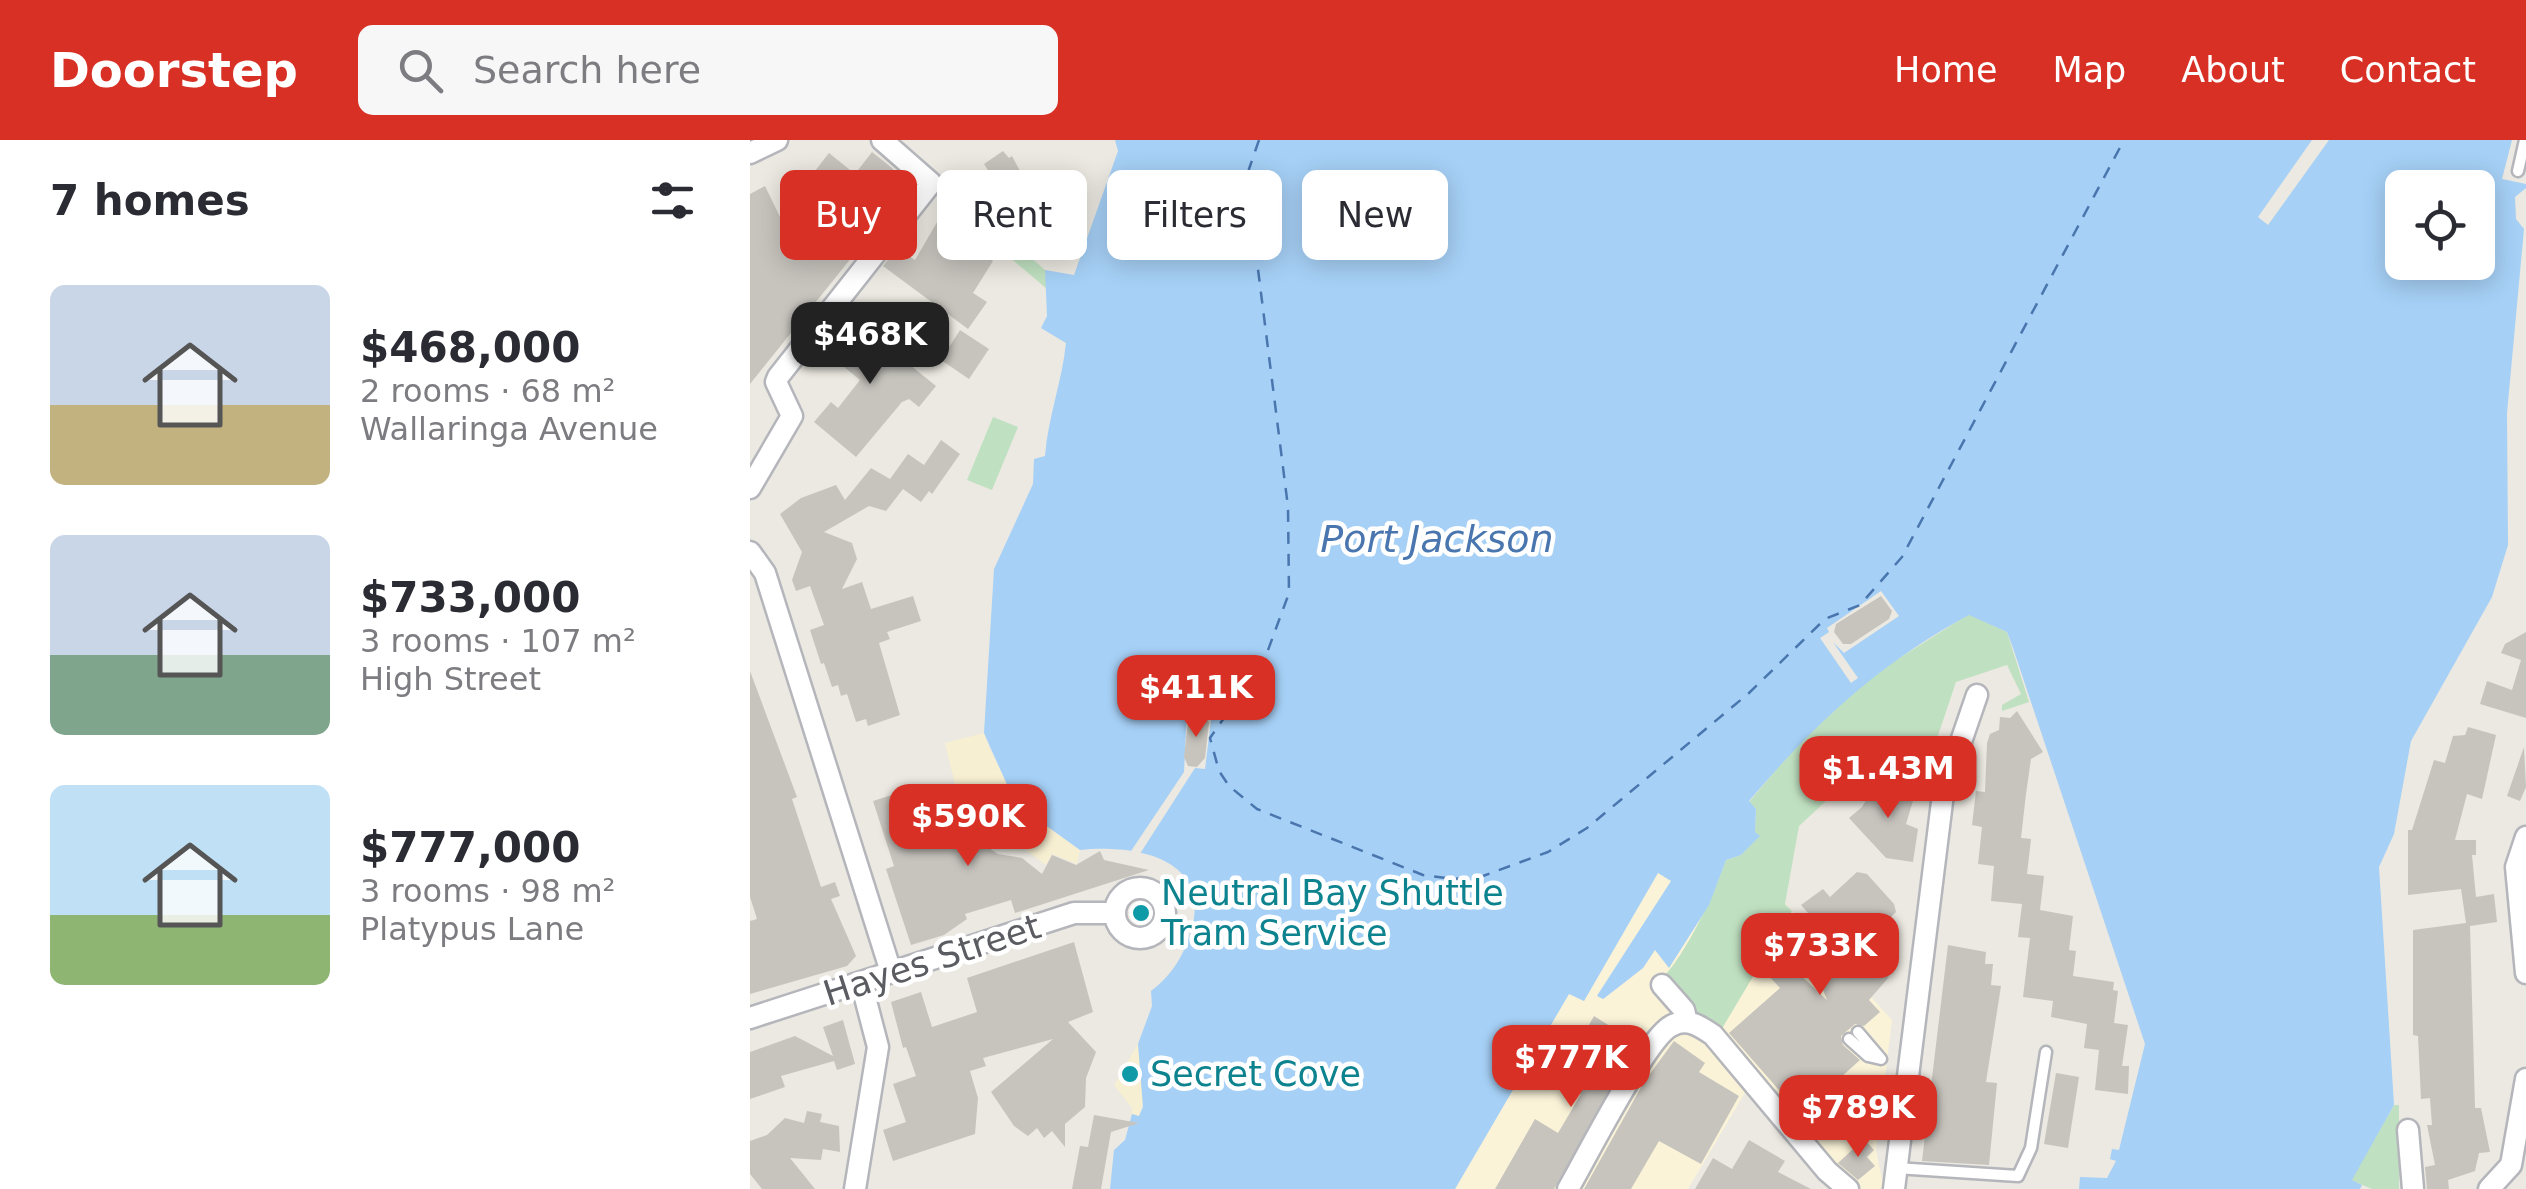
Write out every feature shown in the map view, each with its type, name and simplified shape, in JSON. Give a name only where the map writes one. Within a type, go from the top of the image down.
[{"type":"street","points":[[750,154],[777,140]]},
{"type":"street","points":[[750,488],[792,416],[776,382],[778,377],[930,183],[882,140]]},
{"type":"street","points":[[750,552],[766,574],[891,972]]},
{"type":"street","points":[[1895,1178],[1943,794],[1977,695]]},
{"type":"street","points":[[2526,836],[2516,868],[2526,973]]},
{"type":"street","name":"Hayes Street","points":[[750,1018],[1074,914],[1115,913]]},
{"type":"street","points":[[854,1189],[878,1047],[861,982]]},
{"type":"street","points":[[1662,985],[1684,1010],[1687,1022]]},
{"type":"street","points":[[1568,1189],[1655,1041],[1672,1025],[1687,1022],[1713,1035],[1827,1170],[1848,1189]]},
{"type":"street","points":[[2489,1189],[2511,1165],[2526,1079]]},
{"type":"street","points":[[2408,1130],[2412,1189]]},
{"type":"lane","points":[[2518,171],[2525,140]]},
{"type":"lane","points":[[1854,1035],[1881,1059],[1907,1064]]},
{"type":"lane","points":[[1895,1178],[2018,1176],[2031,1148],[2046,1052]]},
{"type":"shaded area","points":[[1741,855],[1892,1020],[1876,1150],[1884,1189],[1838,1189],[1819,1176],[1746,1091],[1688,1189],[1455,1189],[1569,993],[1584,1001],[1658,872],[1672,880],[1597,995],[1604,999],[1643,968],[1655,949],[1668,967]]},
{"type":"green space","points":[[1013,260],[1034,260],[1045,270],[1047,289]]},
{"type":"green space","points":[[993,417],[1018,427],[992,490],[967,480]]},
{"type":"green space","points":[[1969,614],[2007,632],[2029,702],[2002,711],[2002,705],[2021,694],[2007,665],[1956,682],[1922,783],[1866,764],[1799,826],[1785,904],[1792,911],[1720,1032],[1675,1015],[1652,989],[1685,947],[1726,860],[1741,855],[1759,836],[1755,832],[1756,809],[1749,802],[1800,741],[1868,678]]},
{"type":"green space","points":[[2394,1105],[2399,1105],[2399,1189],[2372,1189],[2351,1180]]},
{"type":"sand","points":[[984,733],[1010,784],[1080,850],[1077,864],[1052,854],[1046,865],[983,818],[979,798],[960,805],[945,743]]},
{"type":"sand","name":"Secret Cove","points":[[1138,1044],[1144,1098],[1139,1116],[1131,1114],[1132,1108],[1114,1085]]},
{"type":"water","name":"Port Jackson","points":[[1115,140],[2512,140],[2502,179],[2526,184],[2526,188],[2515,197],[2516,219],[2524,229],[2507,413],[2508,545],[2492,597],[2411,741],[2394,834],[2379,867],[2394,1105],[2352,1180],[2362,1185],[2360,1189],[2079,1189],[2080,1177],[2107,1178],[2116,1161],[2110,1159],[2112,1149],[2119,1150],[2145,1044],[2007,632],[1969,615],[1878,674],[1798,746],[1749,801],[1756,809],[1755,832],[1760,836],[1741,855],[1726,860],[1709,905],[1669,968],[1655,950],[1643,968],[1603,999],[1597,996],[1671,881],[1658,873],[1584,1001],[1569,994],[1455,1189],[1110,1189],[1114,1150],[1125,1140],[1132,1114],[1139,1116],[1143,1107],[1138,1044],[1152,1006],[1151,991],[1180,958],[1195,909],[1191,888],[1181,873],[1166,862],[1125,850],[1080,850],[1041,822],[1009,789],[984,733],[994,569],[1033,484],[1034,459],[1045,456],[1066,343],[1041,328],[1047,316],[1045,270],[1074,275],[1079,260],[1087,260],[1087,238],[1107,182],[1107,260],[1282,260],[1282,170],[1111,170],[1118,151]]},
{"type":"pier","points":[[2312,140],[2329,140],[2268,225],[2258,217]]},
{"type":"pier","points":[[1881,591],[1899,616],[1844,653],[1833,642],[1858,678],[1851,683],[1820,638],[1829,632],[1827,628]]},
{"type":"pier","points":[[1187,709],[1212,712],[1205,769],[1195,768],[1136,860],[1127,857],[1184,772]]},
{"type":"building","points":[[1003,151],[1009,158],[1012,156],[1020,170],[988,170],[984,164]]},
{"type":"building","points":[[872,152],[893,170],[858,170]]},
{"type":"building","points":[[829,153],[850,170],[816,170]]},
{"type":"building","points":[[765,186],[780,217],[780,260],[850,260],[750,384],[750,194]]},
{"type":"building","points":[[937,222],[937,260],[993,261],[973,293],[987,302],[968,329],[883,266],[888,260],[917,260]]},
{"type":"building","points":[[857,315],[876,330],[873,335],[936,386],[919,407],[909,399],[902,402],[856,457],[814,422],[831,402],[838,408],[860,380],[826,352]]},
{"type":"building","points":[[960,330],[989,349],[969,379],[941,360]]},
{"type":"building","points":[[941,440],[960,454],[932,494],[929,491],[921,502],[903,489],[886,511],[869,506],[824,532],[852,543],[857,559],[842,589],[862,582],[871,609],[913,596],[921,621],[887,632],[890,639],[879,643],[900,715],[868,726],[866,719],[856,722],[847,694],[841,696],[838,685],[832,687],[824,663],[821,664],[810,630],[824,625],[810,586],[796,591],[792,580],[802,552],[780,514],[801,498],[836,485],[845,500],[871,468],[890,479],[908,454],[924,465]]},
{"type":"building","points":[[1881,596],[1892,611],[1889,619],[1851,644],[1843,644],[1834,632],[1836,624]]},
{"type":"building","points":[[2526,632],[2526,718],[2480,704],[2487,681],[2512,690],[2521,660],[2501,653],[2505,644]]},
{"type":"building","points":[[750,671],[797,797],[792,799],[821,887],[835,882],[840,896],[831,899],[856,956],[847,966],[750,994],[750,921],[757,919],[750,897]]},
{"type":"building","points":[[2017,711],[2043,752],[2031,759],[2026,794],[2021,838],[2031,839],[2027,874],[2044,876],[2040,910],[2073,916],[2069,950],[2076,951],[2073,976],[2114,982],[2113,990],[2118,991],[2114,1023],[2128,1025],[2122,1066],[2129,1066],[2128,1094],[2095,1090],[2099,1050],[2084,1048],[2087,1024],[2051,1017],[2053,1001],[2023,997],[2030,938],[2018,937],[2022,904],[1991,901],[1994,866],[1978,864],[1982,827],[1972,825],[1976,791],[1985,792],[1987,743],[1990,734],[1999,730],[2000,717],[2010,718]]},
{"type":"building","points":[[1197,713],[1204,714],[1209,723],[1205,758],[1197,767],[1188,766],[1184,757],[1188,721]]},
{"type":"building","points":[[2468,727],[2496,735],[2482,799],[2467,794],[2455,840],[2476,840],[2476,855],[2472,855],[2476,897],[2494,894],[2497,922],[2470,926],[2475,1108],[2481,1108],[2490,1152],[2479,1153],[2475,1171],[2448,1180],[2449,1189],[2427,1189],[2425,1167],[2435,1165],[2427,1125],[2432,1125],[2430,1098],[2421,1099],[2418,1036],[2413,1035],[2413,930],[2466,923],[2461,889],[2408,895],[2408,830],[2412,830],[2434,760],[2445,763],[2453,736],[2465,735]]},
{"type":"building","points":[[2524,747],[2526,787],[2520,801],[2507,796]]},
{"type":"building","points":[[1879,778],[1915,794],[1906,824],[1918,829],[1913,862],[1886,858],[1849,818],[1862,807]]},
{"type":"building","points":[[920,786],[930,815],[957,806],[970,825],[966,833],[998,854],[1022,858],[1042,874],[1052,855],[1076,865],[1100,851],[1104,860],[1149,870],[1015,913],[1011,900],[965,914],[967,919],[944,935],[911,945],[886,869],[894,866],[873,801]]},
{"type":"building","points":[[1857,872],[1867,874],[1894,904],[1896,912],[1875,932],[1861,917],[1836,941],[1846,938],[1860,954],[1873,943],[1886,957],[1883,959],[1890,967],[1884,972],[1889,977],[1869,1000],[1880,1012],[1864,1026],[1855,1024],[1841,1036],[1843,1045],[1860,1060],[1800,1114],[1729,1033],[1780,988],[1767,974],[1783,959],[1827,1000],[1806,947],[1833,941],[1801,905],[1823,889],[1830,897]]},
{"type":"building","points":[[1074,942],[1093,1012],[1068,1022],[1096,1052],[1086,1078],[1085,1107],[1065,1124],[1065,1147],[1052,1131],[1044,1138],[1037,1128],[1028,1136],[1014,1126],[991,1092],[1053,1039],[983,1058],[986,1066],[970,1071],[978,1098],[975,1134],[893,1161],[883,1130],[906,1122],[893,1084],[916,1076],[906,1047],[903,1048],[891,1002],[921,992],[932,1027],[977,1012],[967,978]]},
{"type":"building","points":[[1948,945],[1986,952],[1985,964],[1993,964],[1991,985],[2001,986],[1986,1082],[1997,1083],[1989,1165],[1922,1161]]},
{"type":"building","points":[[1594,1016],[1637,1043],[1554,1189],[1495,1189],[1535,1119],[1558,1133],[1581,1094],[1558,1079]]},
{"type":"building","points":[[843,1020],[855,1064],[837,1070],[834,1061],[781,1076],[785,1087],[750,1099],[750,1052],[795,1036],[833,1056],[823,1027]]},
{"type":"building","points":[[1674,1041],[1705,1063],[1699,1072],[1739,1096],[1701,1164],[1659,1141],[1631,1189],[1584,1189],[1644,1082]]},
{"type":"building","points":[[2056,1073],[2079,1077],[2068,1148],[2044,1144]]},
{"type":"building","points":[[807,1111],[822,1114],[820,1122],[839,1126],[840,1152],[823,1149],[821,1160],[790,1158],[815,1189],[762,1189],[750,1174],[750,1141],[767,1135],[785,1118],[804,1123]]},
{"type":"building","points":[[1094,1115],[1139,1123],[1111,1132],[1101,1189],[1072,1189],[1080,1146],[1088,1147]]},
{"type":"building","points":[[1864,1139],[1874,1150],[1867,1157],[1875,1166],[1858,1180],[1838,1163]]},
{"type":"building","points":[[1749,1140],[1785,1161],[1778,1172],[1811,1189],[1695,1189],[1713,1158],[1732,1169]]},
{"type":"ferry route","points":[[1259,140],[1249,169],[1249,198],[1288,507],[1289,593],[1264,661],[1210,738],[1219,771],[1229,786],[1257,809],[1423,875],[1453,879],[1483,876],[1548,852],[1587,828],[1749,693],[1825,619],[1860,605],[1902,557],[2124,140]]},
{"type":"place","name":"Neutral Bay Shuttle Tram Service","points":[[1141,913]]},
{"type":"place","name":"Secret Cove","points":[[1130,1074]]}]
